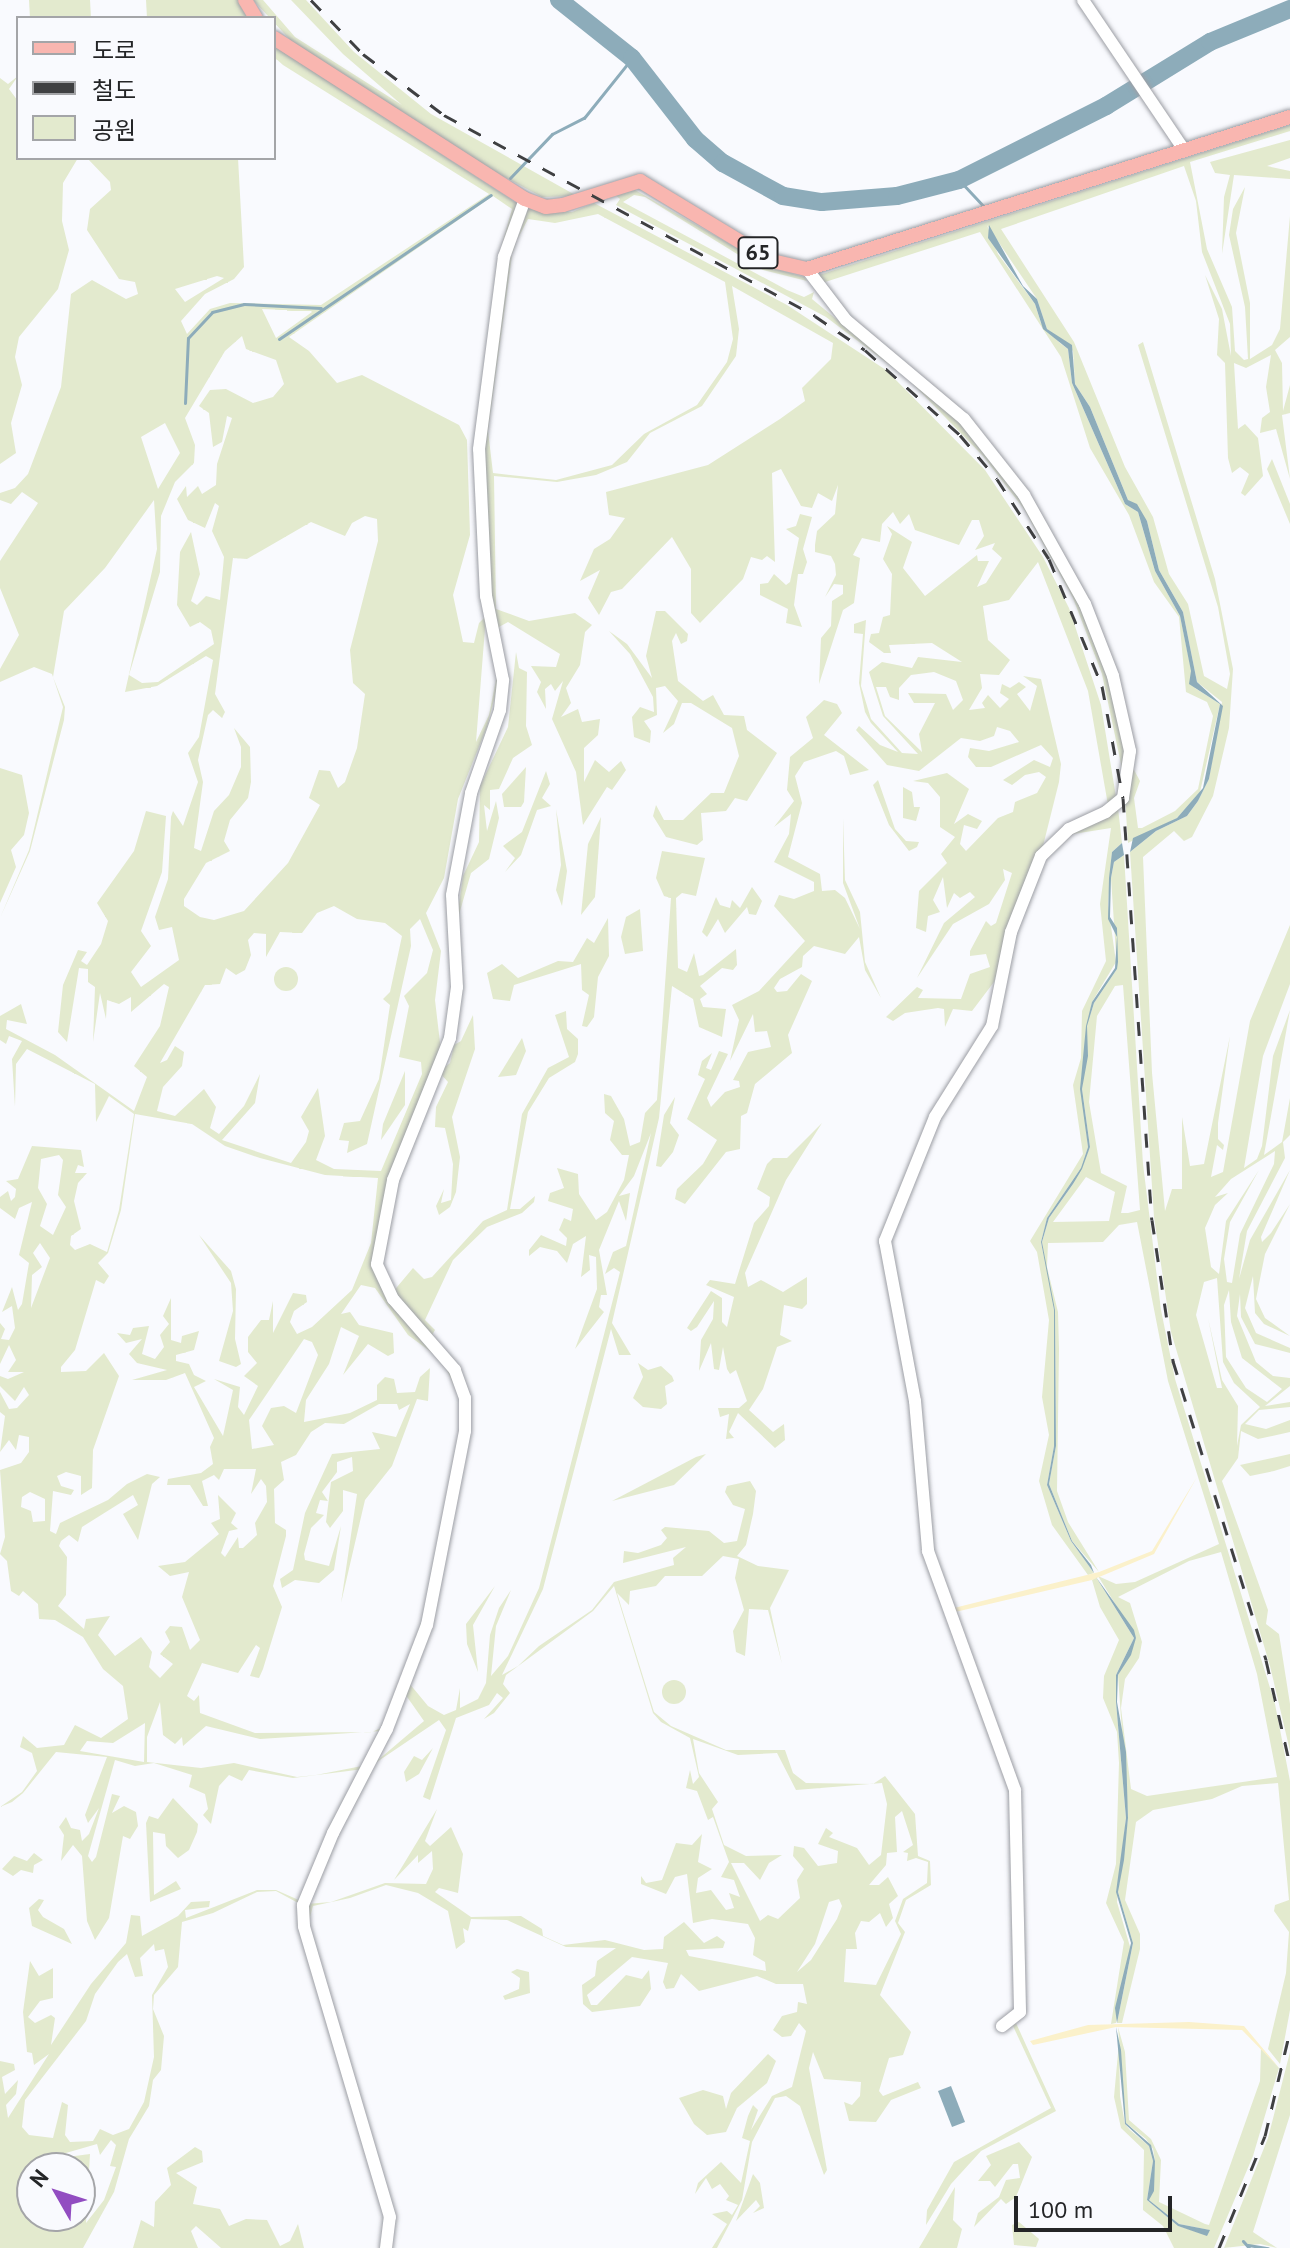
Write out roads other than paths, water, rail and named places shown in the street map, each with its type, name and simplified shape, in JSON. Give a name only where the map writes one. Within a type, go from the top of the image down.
[{"type":"main road","name":"65","points":[[276,39],[525,199],[546,207],[563,205],[640,181],[772,261],[807,269],[1290,117]]},
{"type":"street","points":[[1083,0],[1154,100],[1184,150]]},
{"type":"street","points":[[386,2248],[390,2217],[304,1926],[303,1905],[387,1729],[427,1625],[465,1431],[465,1398],[455,1370],[393,1299],[377,1264],[393,1180],[450,1038],[457,987],[452,895],[471,793],[500,710],[503,680],[487,604],[479,449],[504,257],[525,199]]},
{"type":"street","points":[[807,269],[839,313],[964,419],[1024,495],[1085,604],[1113,676],[1130,751],[1123,798],[1062,834],[1041,856],[1011,932],[992,1026],[935,1117],[885,1241],[915,1401],[928,1551],[1015,1790],[1020,2012],[1002,2026]]},
{"type":"water","points":[[989,225],[1023,286],[1037,299],[1047,329],[1072,345],[1075,384],[1090,407],[1128,500],[1137,504],[1147,521],[1159,570],[1183,612],[1197,682],[1223,706],[1209,779],[1198,801],[1187,816],[1156,831],[1130,852],[1133,838],[1177,818],[1203,788],[1220,704],[1189,684],[1191,671],[1180,616],[1155,571],[1138,512],[1125,504],[1072,383],[1068,349],[1043,329],[1035,304],[988,238]]},
{"type":"water","points":[[1122,843],[1124,855],[1114,862],[1111,878],[1110,917],[1117,928],[1118,962],[1117,969],[1094,1003],[1087,1026],[1088,1056],[1082,1089],[1090,1147],[1082,1169],[1049,1218],[1042,1242],[1055,1310],[1056,1446],[1049,1484],[1072,1541],[1094,1573],[1071,1541],[1047,1485],[1054,1446],[1054,1310],[1041,1242],[1047,1218],[1081,1168],[1088,1147],[1080,1089],[1086,1026],[1092,1002],[1115,968],[1117,937],[1108,919],[1109,878],[1112,852]]},
{"type":"water","points":[[1096,1577],[1134,1630],[1136,1638],[1131,1655],[1118,1675],[1117,1702],[1126,1752],[1128,1818],[1118,1892],[1133,1943],[1117,2023],[1115,2008],[1131,1943],[1116,1892],[1126,1818],[1116,1702],[1116,1675],[1134,1638]]},
{"type":"water","points":[[1116,2027],[1121,2050],[1126,2123],[1151,2145],[1155,2161],[1154,2191],[1149,2200],[1179,2224],[1210,2230],[1207,2236],[1178,2226],[1147,2200],[1153,2161],[1149,2146],[1125,2124]]},
{"type":"water","points":[[951,2086],[965,2122],[952,2127],[938,2091]]},
{"type":"waterway","points":[[559,0],[632,58],[695,139],[723,163],[783,196],[822,202],[897,196],[959,180],[1106,106],[1210,42],[1290,9]]},
{"type":"waterway","points":[[510,178],[552,134],[584,118],[632,58]]},
{"type":"waterway","points":[[959,180],[984,207]]},
{"type":"waterway","points":[[279,339],[491,195]]},
{"type":"waterway","points":[[185,403],[188,338],[212,312],[244,304],[321,308]]},
{"type":"waterway","points":[[1243,2241],[1249,2248]]},
{"type":"waterway","points":[[1248,2245],[1268,2248]]},
{"type":"railway","points":[[311,0],[363,54],[444,115],[815,316],[865,350],[960,435],[997,479],[1049,559],[1102,686],[1123,798],[1152,1220],[1173,1361],[1266,1660],[1290,1765]]},
{"type":"railway","points":[[1219,2248],[1265,2136],[1290,2031]]}]
